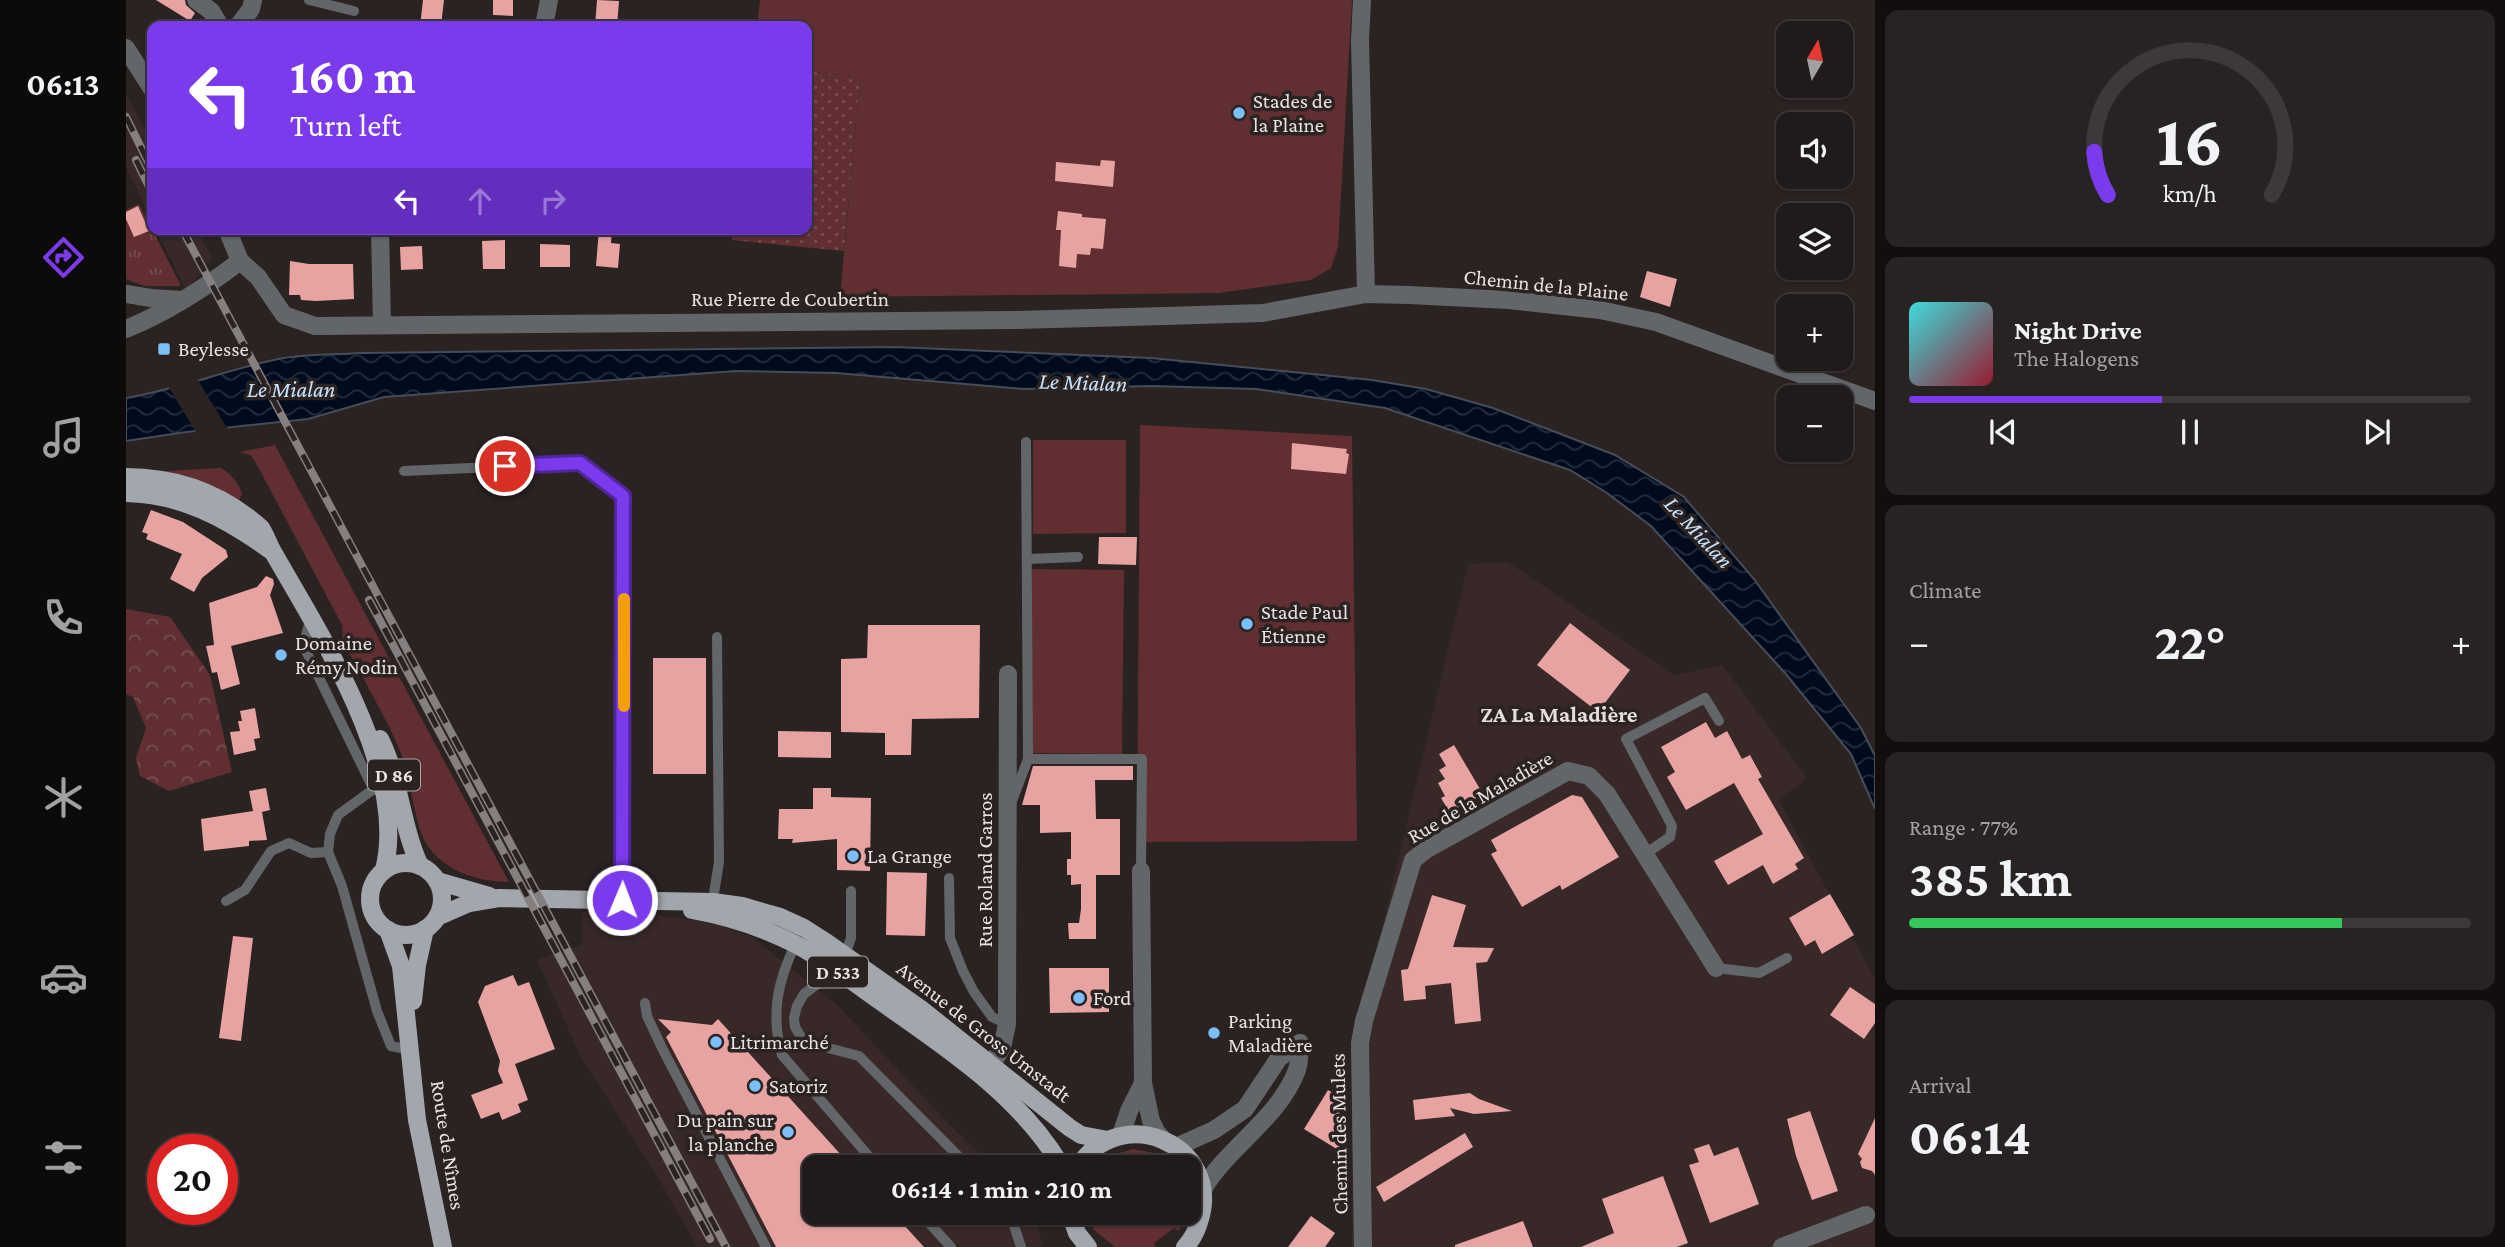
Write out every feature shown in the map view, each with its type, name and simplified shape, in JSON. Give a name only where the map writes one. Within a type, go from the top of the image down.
[{"type":"main road","name":"D 86","points":[[126,477],[159,479],[215,495],[241,510],[261,528],[350,691],[374,751],[378,787],[389,838],[384,870]]},
{"type":"main road","name":"D 86","points":[[126,493],[159,496],[197,506],[236,526],[273,552]]},
{"type":"main road","name":"D 86","points":[[350,691],[384,746],[396,780],[410,845],[420,866]]},
{"type":"main road","points":[[398,864],[420,866],[430,872],[437,881],[442,903],[431,923],[406,935],[388,930],[378,921],[370,904],[373,885],[384,870],[398,864]]},
{"type":"main road","name":"Avenue de Gross Umstadt","points":[[437,881],[499,898]]},
{"type":"main road","name":"Avenue de Gross Umstadt","points":[[431,923],[469,903],[499,898],[629,900],[712,908],[770,933],[799,936],[845,955],[992,1063],[1081,1135],[1115,1138],[1149,1135],[1170,1143]]},
{"type":"main road","name":"Route de Nîmes","points":[[411,1050],[417,965],[431,923]]},
{"type":"main road","name":"Route de Nîmes","points":[[388,930],[401,965],[417,1120],[443,1247]]},
{"type":"main road","name":"Avenue de Gross Umstadt","points":[[799,936],[845,976],[985,1078],[1035,1129],[1053,1155]]},
{"type":"main road","points":[[1089,1155],[1095,1148],[1115,1138]]},
{"type":"main road","points":[[1170,1143],[1193,1166],[1203,1189],[1199,1238],[1185,1247]]},
{"type":"main road","points":[[1074,1225],[1080,1242]]},
{"type":"street","points":[[196,0],[211,11],[217,21]]},
{"type":"street","points":[[242,21],[251,9],[253,0]]},
{"type":"street","points":[[545,21],[549,0]]},
{"type":"street","points":[[1362,0],[1360,40],[1366,295]]},
{"type":"street","points":[[126,48],[147,81]]},
{"type":"street","points":[[126,329],[151,319],[210,284],[240,261],[229,235]]},
{"type":"street","points":[[380,235],[383,325]]},
{"type":"street","name":"Rue Pierre de Coubertin","points":[[240,261],[258,277],[284,315],[314,326],[1014,320],[1235,314],[1263,313],[1366,295]]},
{"type":"street","points":[[126,294],[151,299],[182,300]]},
{"type":"street","name":"Chemin de la Plaine","points":[[1366,295],[1509,300],[1600,310],[1656,322],[1875,401]]},
{"type":"street","points":[[126,300],[151,319]]},
{"type":"street","name":"Rue Roland Garros","points":[[992,1063],[1002,1048],[1007,1024],[1008,674]]},
{"type":"street","name":"Rue de la Maladière","points":[[1364,1021],[1413,860],[1427,849],[1569,771],[1589,776],[1607,794],[1716,968]]},
{"type":"street","points":[[1141,871],[1143,1083],[1151,1121],[1157,1133],[1170,1143],[1214,1130],[1245,1109],[1279,1058],[1300,1043],[1298,1068],[1282,1097],[1217,1167],[1203,1189]]},
{"type":"street","name":"Chemin des Mulets","points":[[1363,1247],[1360,1044],[1364,1021]]},
{"type":"street","points":[[1115,1138],[1143,1083]]},
{"type":"street","points":[[1782,1247],[1866,1215]]},
{"type":"lane","points":[[309,0],[354,11]]},
{"type":"lane","points":[[1009,811],[1027,759],[1026,442]]},
{"type":"lane","points":[[404,471],[580,463],[623,496],[629,900]]},
{"type":"lane","points":[[1028,559],[1078,557]]},
{"type":"lane","points":[[311,618],[303,645],[378,787],[338,815],[330,834],[328,852],[342,886],[377,1011],[391,1046],[411,1050]]},
{"type":"lane","points":[[712,908],[719,862],[717,637]]},
{"type":"lane","points":[[1645,854],[1670,838],[1672,826],[1626,738],[1705,698],[1719,721]]},
{"type":"lane","points":[[1027,759],[1142,759],[1141,871]]},
{"type":"lane","points":[[226,901],[245,890],[271,851],[289,843],[311,853],[328,852]]},
{"type":"lane","points":[[949,878],[950,938],[962,971],[992,1017],[1007,1024]]},
{"type":"lane","points":[[845,955],[851,938],[851,891]]},
{"type":"lane","points":[[799,936],[786,964],[775,1016],[776,1034],[782,1055],[868,1155]]},
{"type":"lane","points":[[1716,968],[1759,973],[1787,958]]},
{"type":"lane","points":[[845,976],[824,979],[804,994],[794,1018],[795,1027],[801,1037],[809,1043],[859,1056],[957,1155]]},
{"type":"lane","points":[[645,1003],[647,1016],[662,1048],[766,1247]]},
{"type":"lane","points":[[931,1225],[951,1247]]},
{"type":"lane","points":[[1014,1225],[1021,1247]]},
{"type":"shaded area","points":[[126,93],[147,134],[147,211],[126,167]]},
{"type":"shaded area","points":[[159,235],[200,235],[212,258],[192,284],[185,288]]},
{"type":"shaded area","points":[[1508,562],[1675,675],[1722,665],[1807,778],[1779,800],[1875,979],[1875,1247],[1352,1247],[1353,1050],[1468,564]]},
{"type":"shaded area","points":[[582,912],[655,915],[714,923],[752,937],[836,1004],[981,1155],[802,1155],[802,1225],[1037,1225],[1043,1247],[697,1247],[656,1174],[582,1059],[537,960],[582,945]]},
{"type":"green space","points":[[760,0],[1352,0],[1338,247],[1331,268],[1311,280],[1218,293],[840,297],[860,78],[812,72],[812,21],[758,21]]},
{"type":"green space","points":[[812,72],[860,78],[844,251],[732,240],[732,235],[812,235]]},
{"type":"green space","points":[[139,204],[147,220],[147,235],[155,235],[181,286],[144,286],[126,279],[126,210]]},
{"type":"green space","name":"Stade Paul Étienne","points":[[1140,425],[1352,436],[1357,841],[1137,842]]},
{"type":"green space","points":[[1033,440],[1126,440],[1126,533],[1033,534]]},
{"type":"green space","points":[[275,445],[509,882],[481,879],[454,869],[443,862],[425,841],[419,827],[401,753],[343,642],[342,625],[255,461],[250,455],[240,452]]},
{"type":"green space","points":[[221,468],[231,476],[242,494],[238,502],[149,472]]},
{"type":"green space","points":[[1032,569],[1124,570],[1122,754],[1031,753]]},
{"type":"green space","points":[[126,609],[170,617],[210,675],[232,772],[169,791],[140,776],[136,758],[146,728],[133,697],[126,694]]},
{"type":"green space","points":[[1133,1149],[1160,1155],[1115,1155]]},
{"type":"green space","points":[[1092,1225],[1182,1225],[1179,1231],[1174,1228],[1154,1243],[1155,1247],[1115,1247],[1094,1230]]},
{"type":"water","name":"Le Mialan","points":[[895,347],[1151,358],[1372,380],[1426,389],[1493,408],[1615,455],[1684,497],[1754,579],[1861,728],[1875,756],[1875,809],[1851,754],[1785,673],[1651,526],[1607,493],[1570,470],[1385,408],[1256,389],[1152,386],[1024,389],[836,373],[736,371],[384,397],[308,419],[126,441],[126,398],[288,357],[360,353]]},
{"type":"pier","points":[[196,377],[229,431],[197,434],[168,386]]},
{"type":"building","points":[[156,0],[185,0],[186,5],[195,13],[190,21]]},
{"type":"building","points":[[423,0],[444,0],[442,21],[421,21]]},
{"type":"building","points":[[493,0],[513,0],[513,16],[493,15]]},
{"type":"building","points":[[597,0],[619,1],[617,21],[595,21]]},
{"type":"building","points":[[1101,160],[1115,161],[1113,187],[1055,181],[1056,162],[1100,166]]},
{"type":"building","points":[[138,206],[147,232],[134,237],[126,219],[126,212]]},
{"type":"building","points":[[1058,211],[1106,219],[1103,249],[1091,248],[1090,255],[1077,254],[1076,268],[1059,266],[1061,230],[1056,230]]},
{"type":"building","points":[[599,235],[612,235],[611,243],[620,244],[618,268],[596,266]]},
{"type":"building","points":[[505,240],[505,269],[483,269],[482,241]]},
{"type":"building","points":[[540,244],[570,245],[570,267],[540,267]]},
{"type":"building","points":[[422,246],[423,269],[401,270],[400,247]]},
{"type":"building","points":[[290,261],[353,264],[354,299],[316,301],[301,300],[300,295],[289,295]]},
{"type":"building","points":[[1647,271],[1677,279],[1670,307],[1640,297]]},
{"type":"building","points":[[1292,443],[1347,449],[1346,453],[1349,454],[1346,474],[1291,469]]},
{"type":"building","points":[[151,510],[183,522],[226,550],[228,557],[202,578],[194,592],[170,579],[182,554],[146,539],[148,534],[142,532]]},
{"type":"building","points":[[1099,537],[1137,537],[1136,565],[1098,564]]},
{"type":"building","points":[[266,576],[273,579],[270,595],[283,633],[231,646],[240,684],[221,690],[217,672],[212,673],[206,646],[214,645],[209,603],[257,587]]},
{"type":"building","points":[[1570,623],[1630,670],[1598,712],[1537,665]]},
{"type":"building","points":[[868,625],[980,625],[979,718],[912,719],[911,755],[885,755],[885,733],[841,732],[841,659],[867,658]]},
{"type":"building","points":[[653,658],[706,658],[706,774],[653,774]]},
{"type":"building","points":[[255,708],[260,738],[254,739],[256,750],[234,755],[230,732],[240,731],[240,711]]},
{"type":"building","points":[[1706,722],[1715,738],[1727,731],[1742,759],[1750,755],[1762,777],[1758,779],[1804,858],[1795,864],[1798,869],[1773,884],[1763,865],[1728,885],[1714,861],[1763,834],[1734,783],[1686,810],[1667,777],[1675,772],[1661,747]]},
{"type":"building","points":[[778,731],[831,732],[831,758],[778,757]]},
{"type":"building","points":[[1454,745],[1483,794],[1450,813],[1441,798],[1445,796],[1438,783],[1445,779],[1439,770],[1446,766],[1439,754]]},
{"type":"building","points":[[1033,766],[1133,766],[1133,780],[1095,780],[1096,819],[1120,819],[1120,875],[1096,875],[1096,939],[1069,939],[1068,923],[1079,923],[1081,909],[1081,884],[1071,885],[1071,875],[1067,875],[1067,859],[1071,859],[1071,832],[1040,833],[1040,805],[1022,805]]},
{"type":"building","points":[[266,788],[270,810],[262,812],[267,840],[249,841],[249,846],[204,851],[201,819],[253,811],[249,791]]},
{"type":"building","points":[[813,788],[831,788],[831,797],[871,798],[870,871],[837,870],[837,839],[792,843],[793,839],[778,839],[779,809],[813,809]]},
{"type":"building","points":[[1572,795],[1582,797],[1619,857],[1562,890],[1560,885],[1522,907],[1491,854],[1497,851],[1491,840]]},
{"type":"building","points":[[887,872],[927,873],[925,936],[886,935]]},
{"type":"building","points":[[1830,894],[1854,935],[1822,954],[1815,940],[1805,946],[1789,918]]},
{"type":"building","points":[[1432,895],[1466,905],[1453,947],[1494,948],[1487,962],[1476,963],[1481,1021],[1455,1024],[1451,983],[1425,986],[1426,999],[1404,1001],[1401,970],[1408,969]]},
{"type":"building","points":[[233,936],[253,938],[241,1041],[219,1038]]},
{"type":"building","points":[[1049,968],[1109,968],[1109,1012],[1050,1013]]},
{"type":"building","points":[[513,975],[518,986],[529,982],[555,1049],[515,1064],[528,1100],[518,1104],[521,1112],[502,1120],[499,1112],[481,1119],[471,1095],[503,1083],[498,1071],[500,1061],[478,1002],[485,986]]},
{"type":"building","points":[[1850,987],[1875,1004],[1875,1023],[1864,1039],[1830,1015]]},
{"type":"building","points":[[658,1019],[712,1025],[718,1019],[841,1155],[802,1155],[802,1225],[904,1225],[924,1247],[776,1247],[666,1037],[671,1032]]},
{"type":"building","points":[[1328,1090],[1340,1097],[1340,1151],[1304,1129]]},
{"type":"building","points":[[1470,1093],[1512,1111],[1474,1114],[1450,1108],[1455,1116],[1415,1120],[1413,1100]]},
{"type":"building","points":[[1810,1111],[1838,1191],[1812,1200],[1796,1156],[1787,1119]]},
{"type":"building","points":[[1875,1118],[1875,1175],[1862,1168],[1862,1159],[1858,1154]]},
{"type":"building","points":[[1465,1133],[1473,1147],[1384,1202],[1376,1187]]},
{"type":"building","points":[[1709,1144],[1714,1156],[1738,1147],[1759,1204],[1710,1223],[1689,1165],[1699,1162],[1694,1149]]},
{"type":"building","points":[[1663,1176],[1688,1243],[1677,1247],[1581,1247],[1614,1233],[1602,1199]]},
{"type":"building","points":[[1311,1216],[1335,1233],[1325,1247],[1288,1247]]},
{"type":"building","points":[[1523,1221],[1533,1247],[1455,1247],[1455,1245]]},
{"type":"railway","points":[[126,117],[147,160]]},
{"type":"railway","points":[[136,160],[147,183]]},
{"type":"railway","points":[[185,235],[726,1247]]},
{"type":"railway","points":[[369,600],[710,1239]]},
{"type":"slow traffic","points":[[624,599],[624,706]]},
{"type":"place","name":"Stades de la Plaine","points":[[1239,113]]},
{"type":"place","name":"Beylesse","points":[[164,349]]},
{"type":"place","name":"Stade Paul Étienne","points":[[1247,624]]},
{"type":"place","name":"Domaine Rémy Nodin","points":[[281,655]]},
{"type":"place","name":"La Grange","points":[[853,856]]},
{"type":"place","name":"Ford","points":[[1079,998]]},
{"type":"place","name":"Parking Maladière","points":[[1214,1033]]},
{"type":"place","name":"Litrimarché","points":[[716,1042]]},
{"type":"place","name":"Satoriz","points":[[755,1086]]},
{"type":"place","name":"Du pain sur la planche","points":[[788,1132]]},
{"type":"district","name":"ZA La Maladière","points":[[1559,714]]},
{"type":"route","points":[[505,466],[580,463],[623,496],[622,900]]}]
